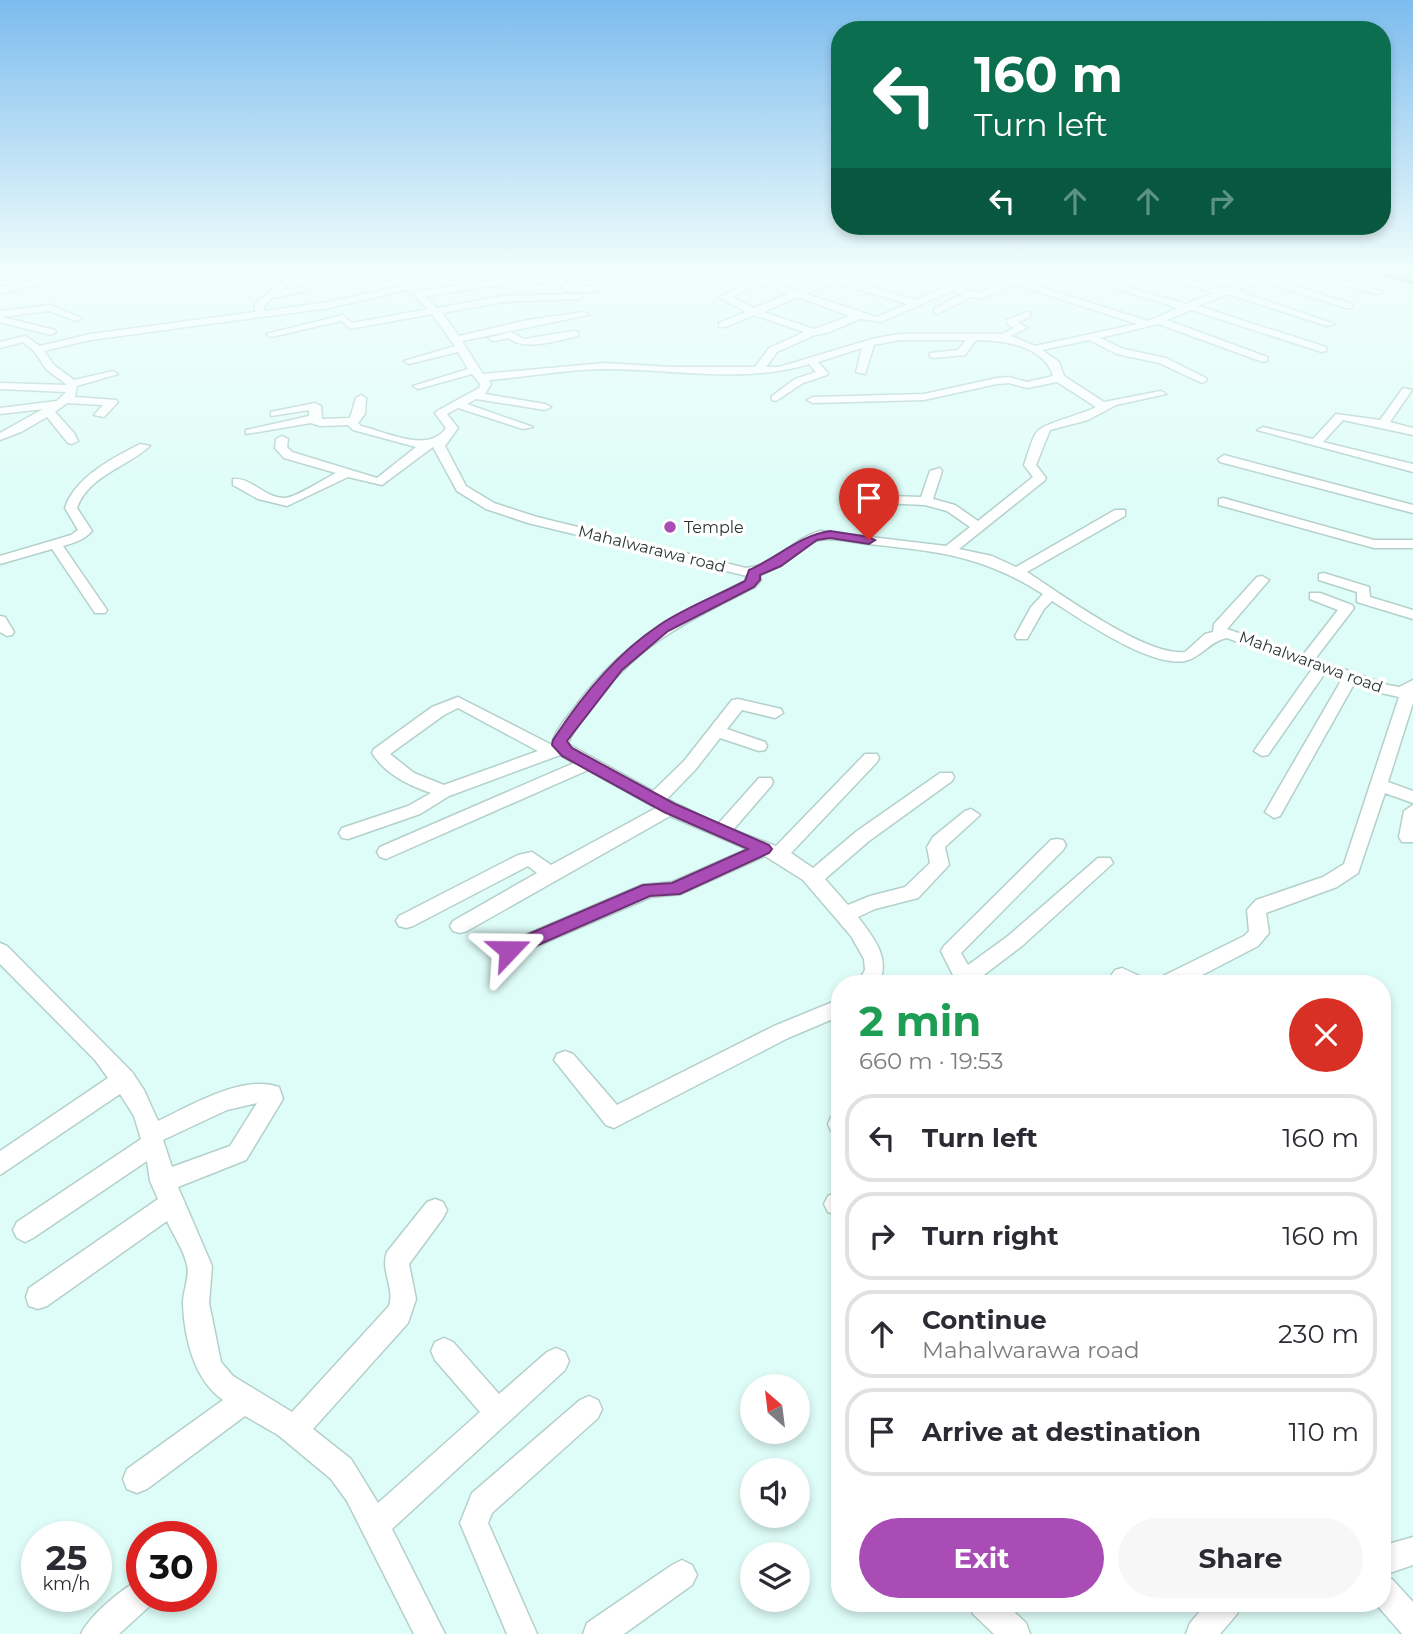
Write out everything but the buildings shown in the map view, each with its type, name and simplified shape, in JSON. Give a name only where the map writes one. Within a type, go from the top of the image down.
[{"type":"street","points":[[38,349],[50,367],[72,386]]},
{"type":"street","points":[[409,361],[444,349]]},
{"type":"street","points":[[456,404],[486,387],[462,349]]},
{"type":"street","points":[[758,370],[775,349]]},
{"type":"street","points":[[418,386],[476,374],[586,363],[785,369],[849,349]]},
{"type":"street","points":[[861,372],[867,349]]},
{"type":"street","points":[[934,355],[961,353],[964,349]]},
{"type":"street","points":[[1034,349],[1055,365],[1059,378],[1104,407]]},
{"type":"street","points":[[1116,349],[1162,360],[1202,380]]},
{"type":"street","points":[[1234,349],[1263,359]]},
{"type":"street","points":[[776,398],[799,381],[823,373],[812,361]]},
{"type":"street","points":[[0,386],[72,386],[113,374]]},
{"type":"street","points":[[813,400],[924,397],[997,381],[1013,381],[1024,385],[1059,378]]},
{"type":"street","points":[[0,437],[49,412],[71,395],[72,386]]},
{"type":"street","points":[[1383,424],[1407,390]]},
{"type":"street","points":[[950,550],[1040,478],[1030,465],[1041,434],[1046,428],[1084,418],[1104,407],[1130,398],[1161,394]]},
{"type":"street","points":[[474,395],[545,407]]},
{"type":"street","points":[[354,422],[359,414],[360,398]]},
{"type":"street","points":[[3,410],[63,402],[112,402],[100,415]]},
{"type":"street","points":[[456,404],[527,427]]},
{"type":"street","name":"Mahalwarawa road","points":[[456,404],[441,413],[452,428],[439,446],[461,488],[490,506],[545,523],[754,573],[767,569],[807,540],[820,535],[950,550],[987,559],[1017,572],[1110,631],[1172,657],[1190,655],[1210,637],[1220,633],[1235,634],[1350,678],[1409,694]]},
{"type":"street","points":[[3,410],[32,422]]},
{"type":"street","points":[[49,412],[70,435],[72,441]]},
{"type":"street","points":[[1316,443],[1340,416],[1413,432]]},
{"type":"street","points":[[250,432],[315,420],[320,423],[354,422]]},
{"type":"street","points":[[354,422],[357,428],[425,446]]},
{"type":"street","points":[[1263,429],[1413,468]]},
{"type":"street","points":[[282,439],[281,448],[288,455],[381,481],[397,465],[425,446],[442,439]]},
{"type":"street","points":[[0,560],[76,538],[85,531],[71,508],[75,497],[115,462],[144,446]]},
{"type":"street","points":[[1224,459],[1413,509]]},
{"type":"street","points":[[926,501],[936,471]]},
{"type":"street","points":[[237,482],[262,496],[288,502],[346,473]]},
{"type":"street","points":[[857,486],[875,486],[887,500],[926,501],[951,508],[979,527]]},
{"type":"street","points":[[1223,502],[1374,544],[1413,544]]},
{"type":"street","points":[[1017,572],[1120,513]]},
{"type":"street","points":[[55,544],[100,610]]},
{"type":"street","points":[[348,833],[418,807],[436,799],[444,791],[557,750],[562,737],[586,704],[632,653],[664,628],[750,584],[754,580],[754,573]]},
{"type":"street","points":[[1324,576],[1364,590],[1362,599],[1413,615]]},
{"type":"street","points":[[1220,633],[1219,627],[1262,580]]},
{"type":"street","points":[[1022,636],[1038,607],[1051,594]]},
{"type":"street","points":[[1262,751],[1346,608],[1315,596]]},
{"type":"street","points":[[1274,812],[1350,678]]},
{"type":"street","points":[[1184,975],[1251,941],[1259,933],[1256,910],[1263,905],[1330,882],[1352,868],[1378,785],[1404,735],[1409,694]]},
{"type":"street","points":[[444,791],[404,774],[387,762],[380,753],[454,702],[463,703],[589,763],[663,804],[801,867],[814,878],[844,915],[872,955],[875,970],[872,975]]},
{"type":"street","points":[[460,926],[663,804],[738,704],[775,713]]},
{"type":"street","points":[[719,732],[759,746]]},
{"type":"street","points":[[509,950],[649,890],[674,890],[771,852],[871,758]]},
{"type":"street","points":[[386,852],[589,763]]},
{"type":"street","points":[[814,878],[863,836],[946,777]]},
{"type":"street","points":[[721,832],[765,782]]},
{"type":"street","points":[[1378,785],[1413,797]]},
{"type":"street","points":[[1408,837],[1413,811]]},
{"type":"street","points":[[844,915],[870,903],[903,896],[918,889],[940,865],[936,847],[939,842],[971,815]]},
{"type":"street","points":[[958,975],[951,951],[1057,845]]},
{"type":"street","points":[[406,921],[524,860],[532,859],[548,872],[553,872]]},
{"type":"street","points":[[967,975],[1015,941],[1104,863]]},
{"type":"street","points":[[0,951],[124,1079],[145,1115],[167,1193],[200,1266],[196,1303],[200,1333],[210,1368],[223,1385],[294,1430],[341,1469],[357,1491],[430,1634]]},
{"type":"street","points":[[565,1060],[614,1118],[781,1032],[831,1011]]},
{"type":"street","points":[[0,1164],[124,1079]]},
{"type":"street","points":[[25,1230],[151,1140],[224,1101],[265,1092],[271,1094],[272,1099],[238,1153],[167,1193],[38,1297]]},
{"type":"street","points":[[294,1430],[399,1314],[404,1299],[396,1261],[435,1210]]},
{"type":"street","points":[[444,1351],[498,1413]]},
{"type":"street","points":[[375,1525],[556,1361]]},
{"type":"street","points":[[137,1479],[245,1401]]},
{"type":"street","points":[[522,1634],[474,1523],[477,1511],[482,1503],[589,1409]]},
{"type":"street","points":[[1391,1558],[1413,1551]]},
{"type":"street","points":[[598,1634],[682,1575]]},
{"type":"street","points":[[1391,1599],[1413,1624]]},
{"type":"street","points":[[96,1634],[126,1608]]},
{"type":"street","points":[[993,1612],[1015,1634]]},
{"type":"street","points":[[1201,1634],[1219,1612]]},
{"type":"place","name":"Temple","points":[[670,527]]},
{"type":"route","points":[[509,950],[653,888],[674,890],[763,849],[670,808],[567,752],[560,745],[560,740],[617,667],[664,628],[750,584],[754,580],[754,573],[777,563],[807,540],[820,535],[869,540]]}]
